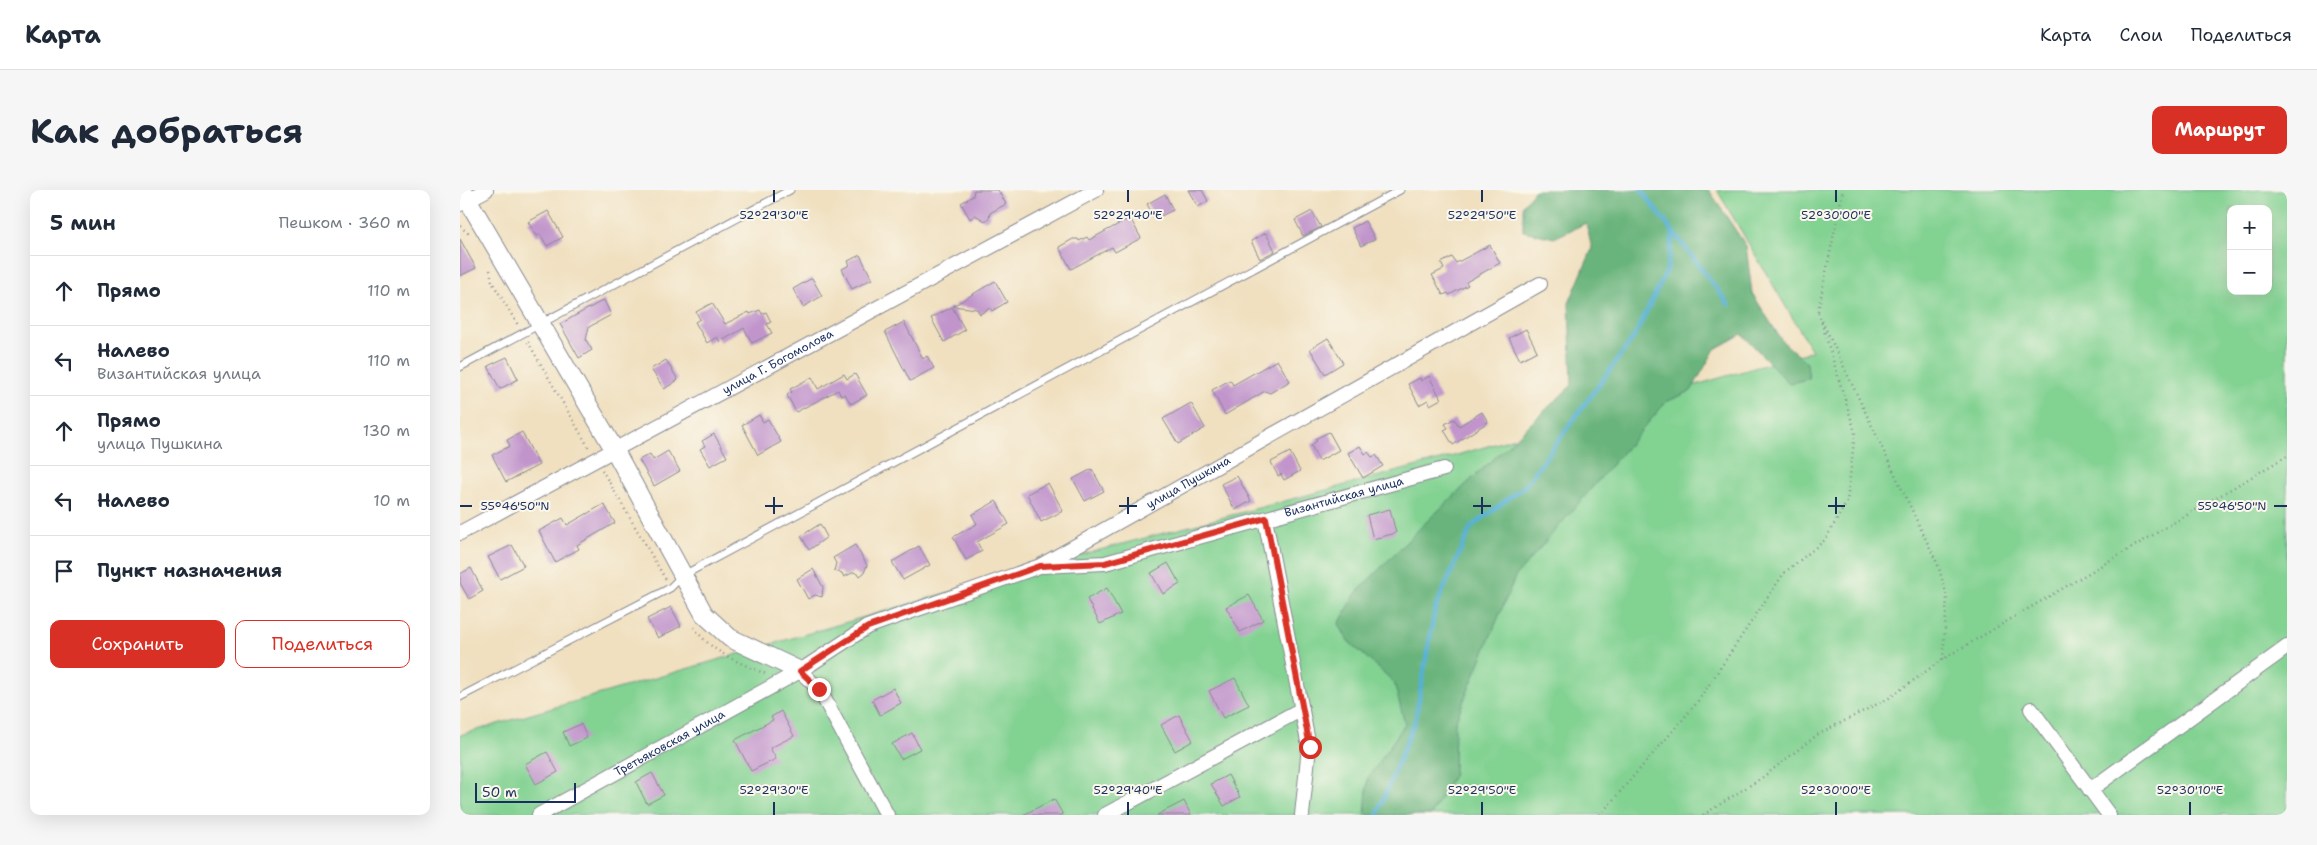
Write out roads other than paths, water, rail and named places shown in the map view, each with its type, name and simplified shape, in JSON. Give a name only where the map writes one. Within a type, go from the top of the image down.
[{"type":"street","points":[[486,190],[463,198],[614,449],[704,614],[730,638],[800,671],[819,689],[887,815]]},
{"type":"street","name":"улица Г. Богомолова","points":[[460,533],[1096,190]]},
{"type":"street","name":"улица Пушкина","points":[[800,671],[868,627],[1040,566],[1540,284]]},
{"type":"street","name":"Византийская улица","points":[[1040,566],[1105,563],[1444,469]]},
{"type":"street","points":[[1266,518],[1310,747],[1302,815]]},
{"type":"street","points":[[2090,790],[2287,647]]},
{"type":"street","name":"Третьяковская улица","points":[[538,815],[800,671]]},
{"type":"street","points":[[1105,815],[1302,709]]},
{"type":"street","points":[[2031,709],[2109,815]]},
{"type":"lane","points":[[460,368],[790,190]]},
{"type":"lane","points":[[460,697],[670,588],[682,576],[1400,190]]},
{"type":"waterway","points":[[1641,190],[1729,305]]},
{"type":"waterway","points":[[1377,815],[1415,721],[1435,609],[1471,527],[1525,486],[1634,337],[1667,270],[1673,233]]}]
